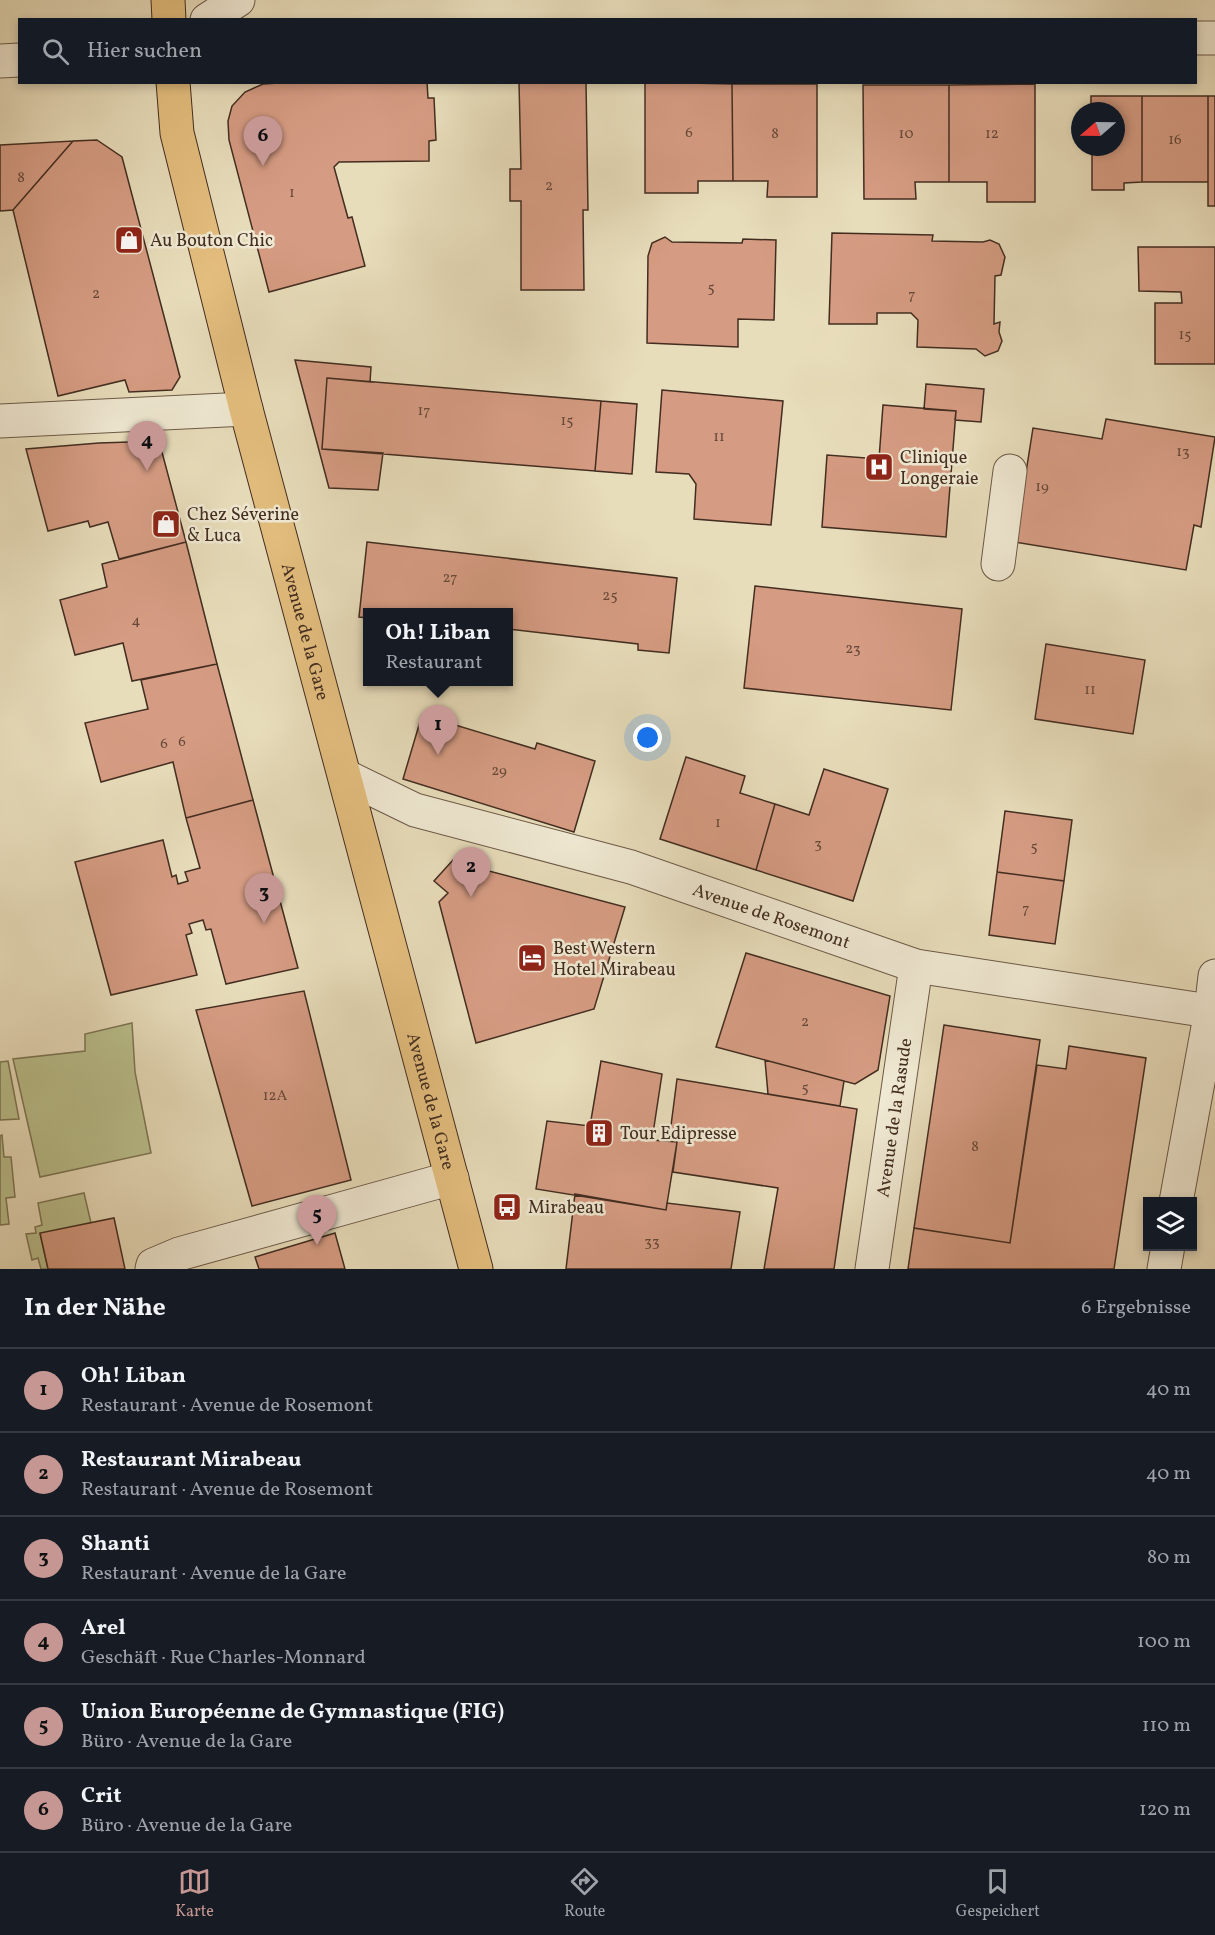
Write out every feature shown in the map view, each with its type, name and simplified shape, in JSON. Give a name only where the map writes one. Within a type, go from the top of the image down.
[{"type":"main road","points":[[168,0],[169,18]]},
{"type":"main road","name":"Avenue de la Gare","points":[[173,84],[177,133],[246,409],[476,1269]]},
{"type":"street","points":[[210,18],[238,0]]},
{"type":"street","points":[[1197,38],[1215,39]]},
{"type":"street","points":[[0,61],[18,60]]},
{"type":"street","points":[[0,421],[246,409]]},
{"type":"street","points":[[998,564],[1010,471]]},
{"type":"street","name":"Avenue de Rosemont","points":[[345,776],[415,810],[631,867],[916,966],[1213,1012]]},
{"type":"street","name":"Avenue de la Rasude","points":[[872,1269],[916,966]]},
{"type":"street","points":[[1177,1197],[1213,1012],[1215,976]]},
{"type":"street","name":"Avenue de la Gare","points":[[152,1269],[153,1265],[179,1254],[452,1178]]},
{"type":"street","points":[[1164,1269],[1167,1251]]},
{"type":"green space","points":[[132,1023],[135,1072],[151,1153],[40,1177],[13,1059],[85,1051],[85,1034]]},
{"type":"green space","points":[[8,1061],[19,1119],[0,1120],[0,1062]]},
{"type":"green space","points":[[2,1135],[4,1157],[11,1157],[15,1197],[6,1198],[9,1224],[0,1225],[0,1136]]},
{"type":"green space","points":[[84,1193],[91,1223],[40,1234],[48,1269],[41,1269],[38,1258],[32,1260],[26,1234],[36,1233],[35,1227],[42,1225],[38,1203]]},
{"type":"building","points":[[263,84],[427,84],[428,98],[434,98],[436,140],[429,141],[429,161],[339,162],[334,167],[348,218],[352,217],[365,266],[269,292],[229,140],[228,121],[232,106],[245,92]]},
{"type":"building","points":[[519,84],[586,84],[588,210],[583,210],[584,290],[521,290],[521,201],[510,201],[510,169],[521,169]]},
{"type":"building","points":[[645,84],[732,84],[733,181],[698,181],[698,193],[645,193]]},
{"type":"building","points":[[732,84],[817,84],[817,197],[767,197],[768,181],[733,181]]},
{"type":"building","points":[[1035,84],[1035,202],[987,202],[987,182],[949,182],[949,85]]},
{"type":"building","points":[[863,85],[949,85],[949,182],[915,182],[916,199],[864,199]]},
{"type":"building","points":[[1091,96],[1142,96],[1142,182],[1124,183],[1124,190],[1092,190],[1092,156],[1125,156],[1125,102],[1091,102]]},
{"type":"building","points":[[1142,96],[1208,96],[1208,182],[1142,182]]},
{"type":"building","points":[[1208,96],[1215,96],[1215,206],[1208,206]]},
{"type":"building","points":[[97,140],[122,157],[180,377],[172,390],[129,392],[125,380],[58,396],[13,210],[73,141]]},
{"type":"building","points":[[73,141],[13,210],[0,211],[0,145]]},
{"type":"building","points":[[832,233],[933,235],[932,241],[983,242],[990,240],[999,244],[1005,257],[1001,275],[995,276],[994,324],[1000,322],[999,332],[1002,341],[998,351],[985,356],[976,349],[917,347],[918,320],[911,313],[877,313],[877,324],[829,324]]},
{"type":"building","points":[[665,237],[672,242],[742,243],[743,239],[776,240],[774,320],[738,319],[738,347],[647,343],[648,256],[652,243]]},
{"type":"building","points":[[1138,247],[1215,247],[1215,364],[1155,364],[1155,303],[1182,303],[1181,292],[1139,291]]},
{"type":"building","points":[[295,360],[371,367],[370,382],[327,378],[322,449],[383,453],[378,490],[329,488]]},
{"type":"building","points":[[327,378],[601,401],[595,471],[322,449]]},
{"type":"building","points":[[926,384],[984,389],[981,422],[955,420],[956,411],[924,409]]},
{"type":"building","points":[[662,390],[783,401],[771,525],[694,519],[696,484],[689,474],[656,472]]},
{"type":"building","points":[[601,401],[637,404],[632,474],[595,471]]},
{"type":"building","points":[[883,405],[956,411],[946,537],[822,527],[827,455],[879,459]]},
{"type":"building","points":[[1106,419],[1215,437],[1201,527],[1194,525],[1186,570],[1015,542],[1033,428],[1102,439]]},
{"type":"building","points":[[159,441],[186,542],[119,559],[108,522],[90,527],[88,521],[48,531],[26,449]]},
{"type":"building","points":[[186,542],[217,664],[132,681],[123,643],[75,655],[60,600],[107,587],[102,564]]},
{"type":"building","points":[[367,542],[677,578],[669,653],[638,650],[638,644],[513,630],[513,608],[363,608],[363,617],[359,617]]},
{"type":"building","points":[[755,586],[962,609],[951,710],[744,688]]},
{"type":"building","points":[[1046,644],[1145,660],[1133,734],[1035,719]]},
{"type":"building","points":[[217,664],[253,800],[186,818],[173,762],[101,782],[85,723],[148,709],[141,680]]},
{"type":"building","points":[[422,715],[535,749],[537,743],[595,761],[574,832],[403,779]]},
{"type":"building","points":[[686,757],[745,776],[740,793],[775,804],[756,870],[660,839]]},
{"type":"building","points":[[824,769],[888,789],[853,901],[756,870],[775,804],[809,815]]},
{"type":"building","points":[[253,800],[298,968],[226,984],[211,929],[206,930],[203,920],[189,924],[192,933],[186,935],[197,975],[111,995],[75,862],[163,840],[172,877],[176,875],[178,884],[188,881],[185,872],[200,868],[186,818]]},
{"type":"building","points":[[1005,811],[1072,820],[1064,881],[997,872]]},
{"type":"building","name":"Best Western Hotel Mirabeau","points":[[453,860],[466,871],[470,866],[625,907],[594,1009],[476,1043],[439,902],[448,893],[434,881]]},
{"type":"building","points":[[997,872],[1064,881],[1055,944],[989,935]]},
{"type":"building","points":[[746,953],[890,996],[878,1070],[855,1084],[716,1047]]},
{"type":"building","points":[[304,991],[351,1180],[252,1206],[196,1010]]},
{"type":"building","points":[[944,1025],[1040,1040],[1010,1243],[914,1228]]},
{"type":"building","points":[[1069,1046],[1146,1058],[1114,1269],[908,1269],[914,1228],[1010,1243],[1037,1065],[1066,1069]]},
{"type":"building","points":[[765,1060],[844,1081],[840,1106],[768,1094]]},
{"type":"building","name":"Tour Edipresse","points":[[601,1061],[662,1074],[652,1140],[677,1142],[666,1210],[536,1189],[547,1121],[590,1126]]},
{"type":"building","points":[[677,1079],[857,1109],[834,1269],[764,1269],[778,1188],[673,1172],[677,1142],[669,1141]]},
{"type":"building","points":[[575,1194],[666,1210],[667,1203],[740,1212],[731,1269],[566,1269]]},
{"type":"building","points":[[114,1218],[125,1269],[48,1269],[40,1233]]},
{"type":"building","points":[[335,1233],[345,1269],[259,1269],[255,1257]]},
{"type":"place","name":"Crit","points":[[263,166]]},
{"type":"place","name":"Au Bouton Chic","points":[[129,240]]},
{"type":"place","name":"Clinique Longeraie","points":[[879,467]]},
{"type":"place","name":"Arel","points":[[147,471]]},
{"type":"place","name":"Chez Séverine & Luca","points":[[166,524]]},
{"type":"place","name":"Oh! Liban","points":[[438,755]]},
{"type":"place","name":"Restaurant Mirabeau","points":[[471,897]]},
{"type":"place","name":"Shanti","points":[[264,923]]},
{"type":"place","name":"Best Western Hotel Mirabeau","points":[[532,958]]},
{"type":"place","name":"Tour Edipresse","points":[[599,1133]]},
{"type":"place","name":"Mirabeau","points":[[507,1207]]},
{"type":"place","name":"Union Européenne de Gymnastique (FIG)","points":[[317,1245]]}]
